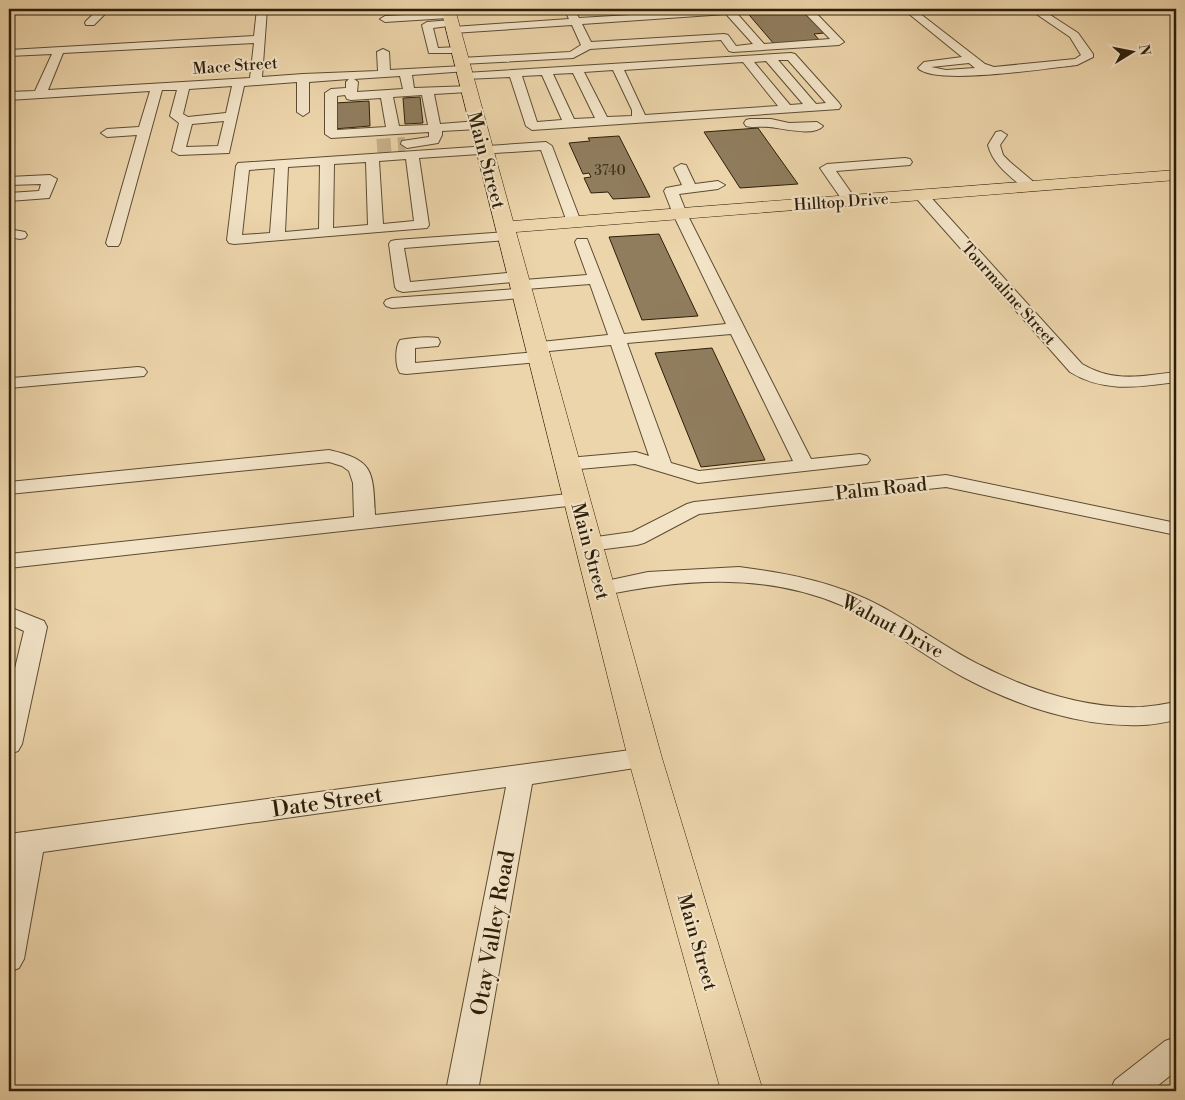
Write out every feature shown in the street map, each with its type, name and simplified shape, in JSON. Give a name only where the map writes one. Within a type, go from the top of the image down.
[{"type":"main road","name":"Main Street","points":[[457,46],[645,758],[742,1091]]},
{"type":"main road","name":"Hilltop Drive","points":[[506,232],[574,222],[1176,175]]},
{"type":"street","points":[[90,23],[96,15],[105,9]]},
{"type":"street","points":[[256,80],[252,68],[260,39],[262,9]]},
{"type":"street","points":[[569,9],[587,46]]},
{"type":"street","points":[[457,46],[428,25],[432,43],[457,46],[573,55],[587,46],[724,37],[733,48],[839,42],[806,9]]},
{"type":"street","points":[[908,9],[970,60],[981,67],[994,70]]},
{"type":"street","points":[[970,60],[928,64],[924,68],[944,73],[994,70],[1077,62],[1087,57],[1087,54],[1074,35],[1034,9]]},
{"type":"street","points":[[352,74],[351,96],[426,90],[457,46],[575,22],[728,10],[761,47]]},
{"type":"street","points":[[385,19],[457,46],[515,73],[791,56],[835,106],[532,126],[515,73]]},
{"type":"street","points":[[9,52],[260,39]]},
{"type":"street","name":"Mace Street","points":[[9,96],[156,87],[183,90],[238,87],[256,80],[405,71],[457,46]]},
{"type":"street","points":[[40,94],[59,50]]},
{"type":"street","points":[[383,52],[384,72]]},
{"type":"street","points":[[770,58],[812,107]]},
{"type":"street","points":[[746,59],[787,109]]},
{"type":"street","points":[[617,67],[638,110],[639,119]]},
{"type":"street","points":[[577,69],[604,122]]},
{"type":"street","points":[[405,71],[409,92]]},
{"type":"street","points":[[546,71],[570,124]]},
{"type":"street","points":[[303,77],[303,112]]},
{"type":"street","points":[[113,243],[156,87]]},
{"type":"street","points":[[186,120],[179,152],[224,150],[238,87]]},
{"type":"street","points":[[183,90],[176,116],[186,120],[232,116]]},
{"type":"street","points":[[408,150],[433,140],[436,135],[426,90]]},
{"type":"street","points":[[351,92],[331,93],[332,140],[342,145],[374,152]]},
{"type":"street","points":[[9,108],[50,105],[55,93]]},
{"type":"street","points":[[386,94],[393,130]]},
{"type":"street","points":[[408,150],[422,225],[234,240],[243,166],[326,160],[374,152],[408,150],[481,138],[759,122],[789,127],[817,126]]},
{"type":"street","points":[[331,134],[435,128],[481,138],[546,146],[574,222]]},
{"type":"street","points":[[106,133],[144,131]]},
{"type":"street","points":[[1001,135],[994,146],[997,156],[1030,187]]},
{"type":"street","points":[[374,152],[376,229]]},
{"type":"street","points":[[326,160],[326,233]]},
{"type":"street","points":[[850,201],[827,168],[905,162]]},
{"type":"street","points":[[276,237],[282,163]]},
{"type":"street","points":[[681,168],[691,189]]},
{"type":"street","points":[[9,182],[50,179],[44,195],[9,197]]},
{"type":"street","points":[[718,185],[671,192],[680,214],[805,466]]},
{"type":"street","name":"Tourmaline Street","points":[[921,195],[1076,368],[1087,376],[1104,382],[1114,383],[1176,377]]},
{"type":"street","points":[[506,232],[396,244],[403,287],[520,285]]},
{"type":"street","points":[[582,242],[663,467]]},
{"type":"street","points":[[392,303],[520,285],[596,279]]},
{"type":"street","points":[[432,342],[406,344],[406,369],[618,340],[736,328]]},
{"type":"street","points":[[13,382],[138,372]]},
{"type":"street","points":[[9,488],[329,456],[347,461],[356,465],[359,469],[362,477],[365,522]]},
{"type":"street","points":[[568,464],[636,458],[698,477],[860,460]]},
{"type":"street","name":"Palm Road","points":[[589,544],[637,538],[694,508],[946,481],[1176,529]]},
{"type":"street","points":[[9,561],[577,499]]},
{"type":"street","name":"Walnut Drive","points":[[600,588],[648,579],[739,574],[778,579],[849,600],[874,612],[973,672],[1025,695],[1076,710],[1114,715],[1143,716],[1176,711]]},
{"type":"street","points":[[9,615],[36,627],[9,744]]},
{"type":"street","name":"Date Street","points":[[20,843],[645,758]]},
{"type":"street","name":"Otay Valley Road","points":[[462,1091],[521,774]]},
{"type":"street","points":[[9,959],[20,843]]},
{"type":"street","points":[[1126,1091],[1175,1055]]},
{"type":"building","points":[[744,9],[800,9],[824,33],[814,34],[821,42],[774,44]]},
{"type":"building","points":[[420,97],[423,123],[405,124],[403,98]]},
{"type":"building","points":[[369,101],[370,126],[334,129],[335,103]]},
{"type":"building","points":[[758,128],[798,184],[740,188],[704,132]]},
{"type":"building","points":[[619,136],[650,197],[613,199],[608,192],[591,193],[584,178],[591,177],[589,173],[583,174],[569,143],[590,141],[588,138]]},
{"type":"building","points":[[659,234],[698,316],[642,320],[609,237]]},
{"type":"building","points":[[712,348],[765,460],[701,467],[655,353]]},
{"type":"tunnel","points":[[377,146],[405,144]]}]
